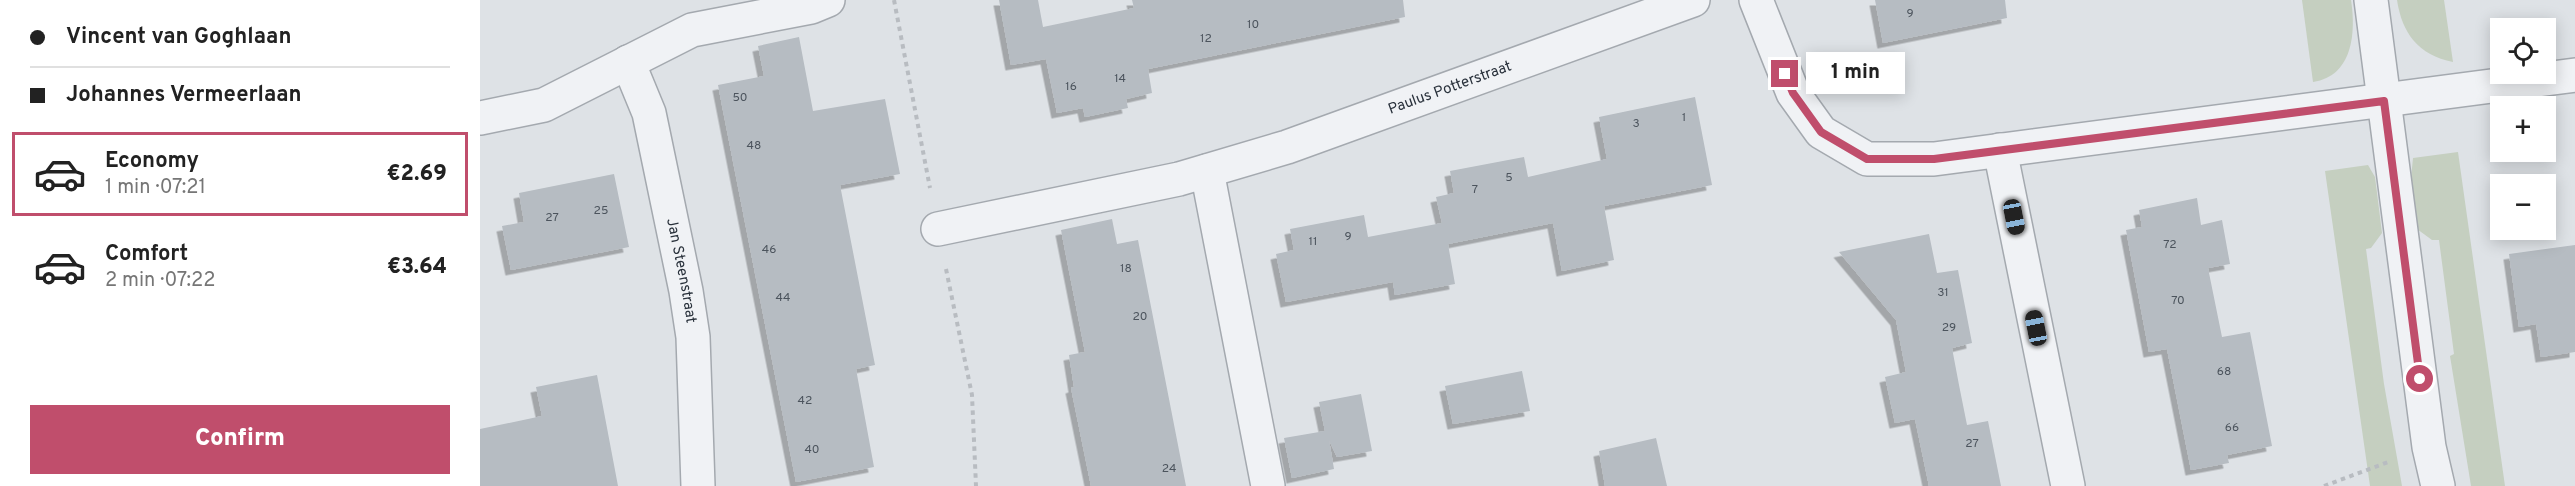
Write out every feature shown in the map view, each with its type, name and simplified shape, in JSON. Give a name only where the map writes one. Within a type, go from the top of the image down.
[{"type":"street","points":[[480,118],[544,105],[692,30],[811,8],[828,0]]},
{"type":"street","name":"Paulus Potterstraat","points":[[938,229],[1207,171],[1287,147],[1693,0]]},
{"type":"street","points":[[1756,0],[1793,93],[1821,132],[1867,159],[1934,159],[2575,75]]},
{"type":"street","points":[[2371,0],[2429,447],[2438,486]]},
{"type":"street","name":"Jan Steenstraat","points":[[628,62],[649,113],[686,291],[693,337],[698,486]]},
{"type":"street","points":[[2000,150],[2068,486]]},
{"type":"street","points":[[1207,171],[1268,486]]},
{"type":"path","points":[[2324,486],[2429,447]]},
{"type":"green space","points":[[2302,0],[2351,0],[2352,38],[2344,62],[2337,71],[2313,82]]},
{"type":"green space","points":[[2397,0],[2444,0],[2453,62],[2430,54],[2414,41],[2403,23]]},
{"type":"green space","points":[[2458,152],[2505,486],[2471,486],[2450,356],[2454,354],[2439,240],[2432,240],[2417,229],[2411,178],[2413,158]]},
{"type":"green space","points":[[2368,165],[2375,177],[2382,233],[2371,248],[2366,249],[2384,384],[2402,486],[2370,486],[2325,171]]},
{"type":"building","points":[[999,0],[1038,0],[1043,27],[1134,8],[1132,0],[1403,0],[1405,17],[1148,69],[1152,93],[1126,99],[1128,108],[1085,117],[1083,108],[1057,113],[1046,59],[1011,65]]},
{"type":"building","points":[[1875,0],[2005,0],[2007,18],[1883,43]]},
{"type":"building","points":[[799,37],[813,111],[885,99],[900,174],[840,185],[875,365],[856,369],[874,467],[796,482],[718,85],[764,76],[758,46]]},
{"type":"building","points":[[1695,97],[1712,185],[1604,206],[1614,260],[1562,271],[1553,223],[1448,244],[1455,284],[1395,295],[1393,282],[1286,302],[1276,254],[1294,250],[1290,229],[1364,215],[1368,237],[1442,223],[1436,197],[1454,193],[1450,171],[1524,157],[1528,177],[1607,159],[1599,117]]},
{"type":"building","points":[[614,174],[629,247],[511,270],[502,226],[524,222],[519,193]]},
{"type":"building","points":[[2197,198],[2201,225],[2222,220],[2230,264],[2208,268],[2222,337],[2250,332],[2272,446],[2227,455],[2229,463],[2191,470],[2167,349],[2149,352],[2126,230],[2142,227],[2139,210]]},
{"type":"building","points":[[1112,219],[1117,244],[1138,240],[1186,486],[1091,486],[1071,388],[1074,387],[1069,355],[1085,352],[1061,230]]},
{"type":"building","points":[[1929,234],[1937,273],[1958,270],[1972,343],[1952,348],[1959,385],[1967,425],[1988,421],[2001,486],[1929,486],[1915,419],[1895,423],[1885,377],[1906,372],[1896,320],[1839,252]]},
{"type":"building","points":[[2575,245],[2575,352],[2541,357],[2536,324],[2519,327],[2509,254]]},
{"type":"building","points":[[1522,371],[1530,411],[1453,424],[1445,386]]},
{"type":"building","points":[[597,375],[618,486],[480,486],[480,429],[542,416],[536,387]]},
{"type":"building","points":[[1361,394],[1372,451],[1337,457],[1329,440],[1334,469],[1292,478],[1284,438],[1325,431],[1319,402]]},
{"type":"building","points":[[1656,438],[1667,486],[1605,486],[1599,451]]},
{"type":"route","points":[[1785,74],[1793,93],[1821,132],[1867,159],[1934,159],[2384,101],[2420,379]]}]
